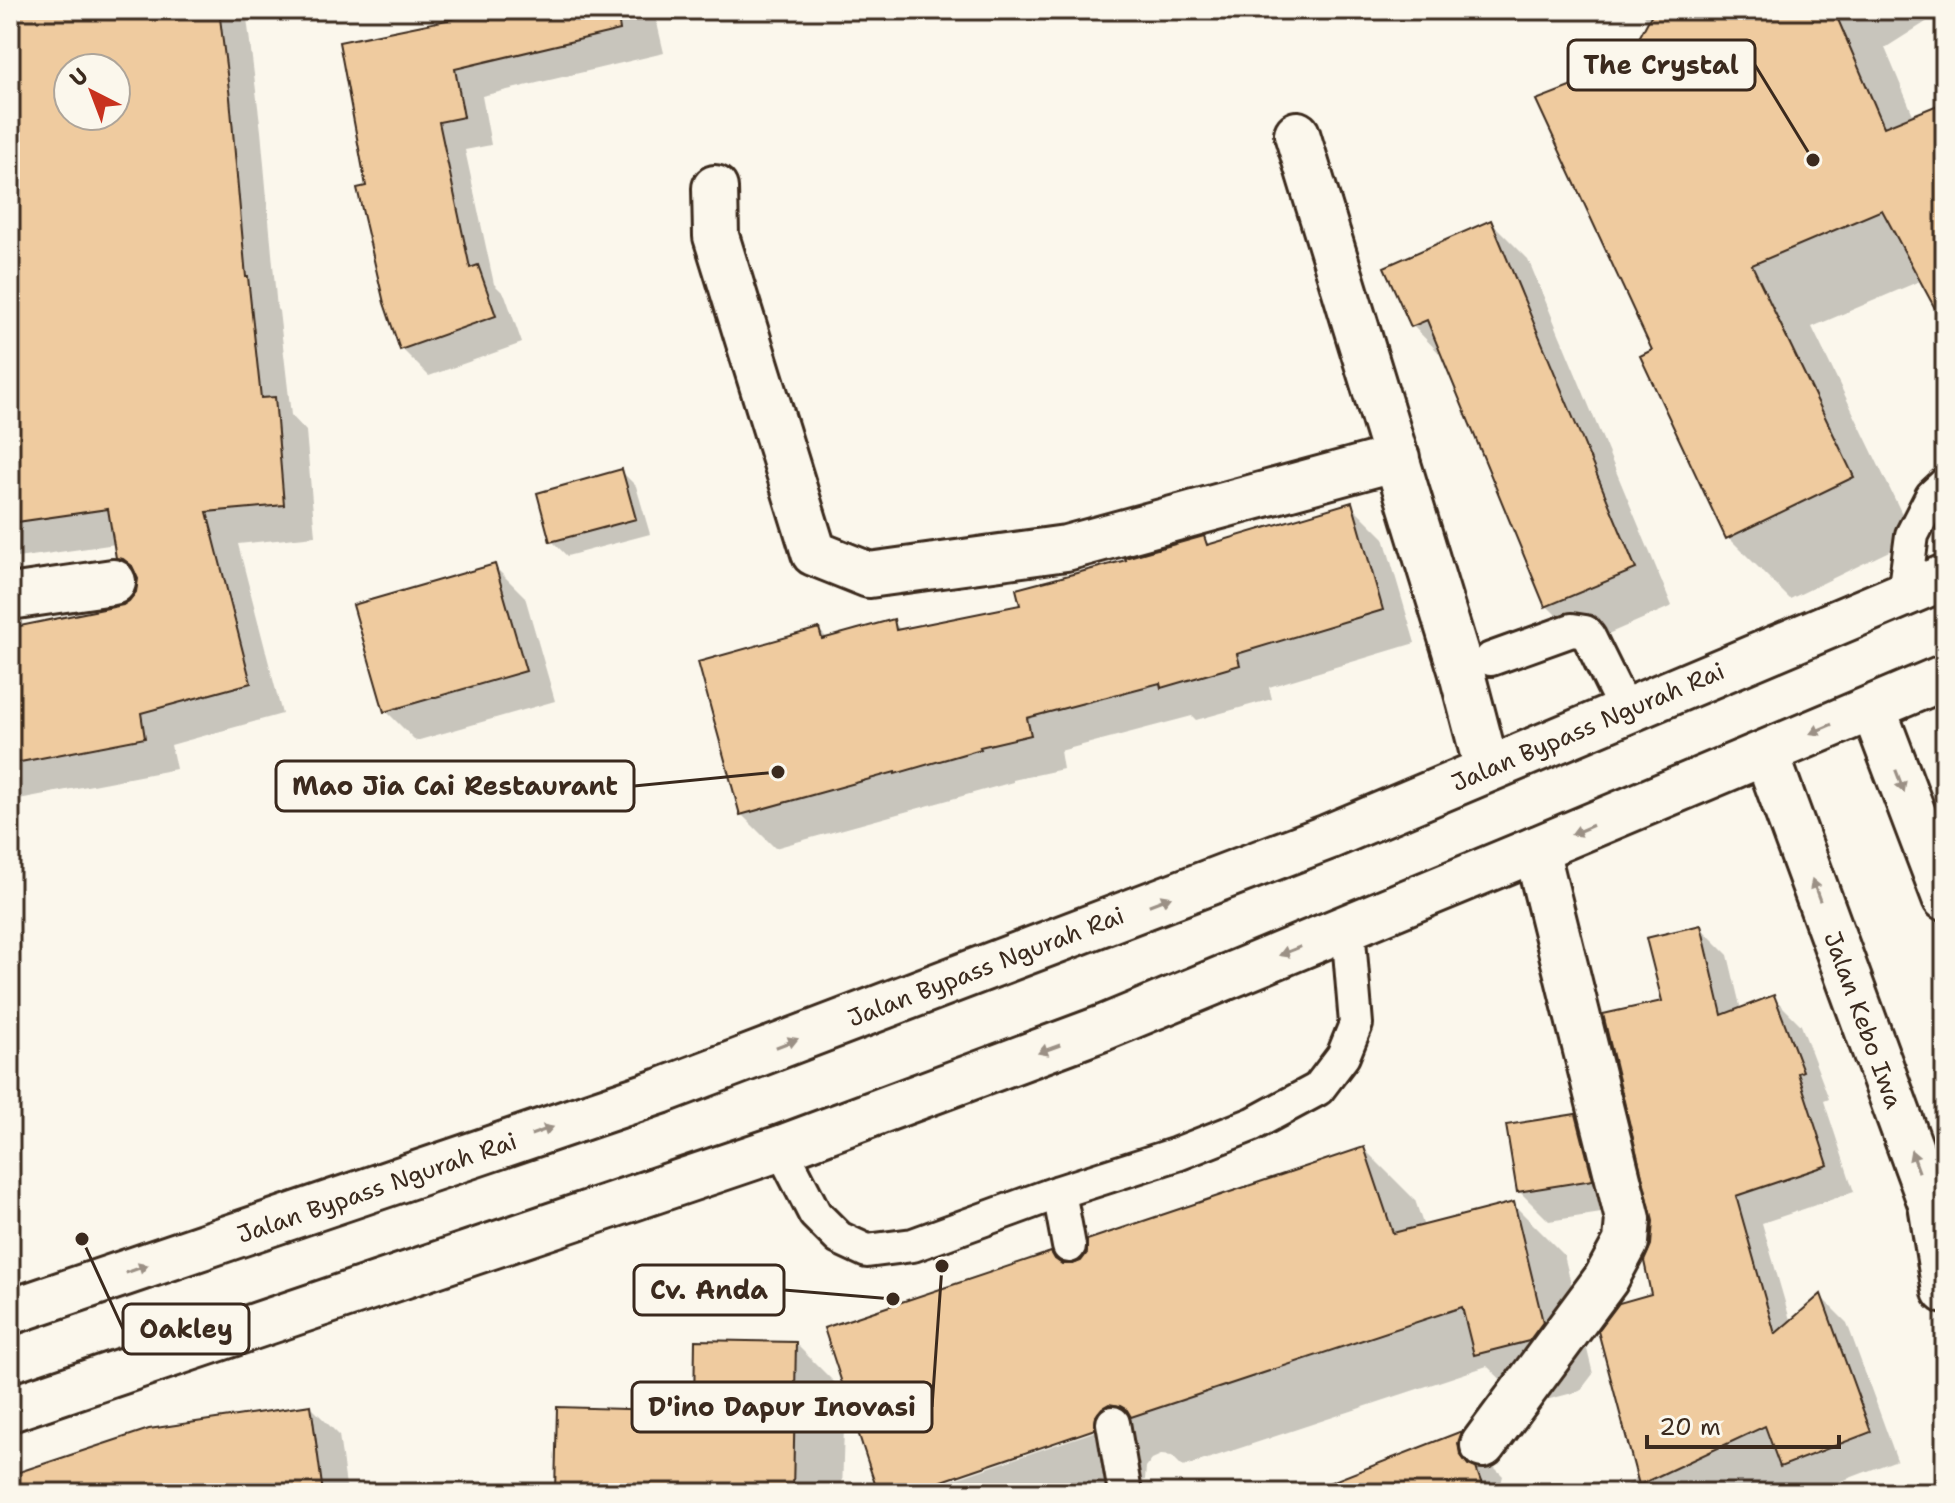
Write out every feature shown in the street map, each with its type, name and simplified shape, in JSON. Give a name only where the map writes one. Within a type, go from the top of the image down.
[{"type":"main road","points":[[1297,134],[1461,670],[1487,769]]},
{"type":"main road","points":[[715,188],[716,236],[814,553],[869,575],[1066,548],[1397,458]]},
{"type":"main road","name":"Jalan Bypass Ngurah Rai","points":[[10,1312],[661,1091],[1313,843],[1945,577]]},
{"type":"main road","points":[[10,597],[113,582]]},
{"type":"main road","points":[[10,1409],[781,1148],[1103,1028],[1945,677]]},
{"type":"main road","points":[[1873,708],[1945,898]]},
{"type":"main road","name":"Jalan Kebo Iwa","points":[[1766,753],[1931,1204],[1945,1291]]},
{"type":"main road","points":[[1483,1445],[1606,1279],[1626,1242],[1628,1219],[1536,849]]},
{"type":"lane","points":[[1904,594],[1912,535],[1932,496],[1945,484]]},
{"type":"lane","points":[[1491,659],[1572,630],[1585,632],[1626,712]]},
{"type":"lane","points":[[781,1148],[815,1214],[839,1238],[867,1251],[913,1245],[1059,1192],[1177,1154],[1253,1124],[1318,1089],[1343,1056],[1356,1024],[1348,927]]},
{"type":"lane","points":[[1059,1192],[1069,1246]]},
{"type":"lane","points":[[1113,1423],[1125,1493]]},
{"type":"building","points":[[10,10],[219,10],[261,398],[275,397],[284,505],[207,512],[251,683],[141,713],[145,738],[10,764],[10,628],[123,605],[136,592],[138,579],[132,566],[116,558],[108,509],[10,523]]},
{"type":"building","points":[[496,10],[617,10],[620,30],[455,69],[464,117],[439,122],[470,268],[478,265],[496,316],[400,350],[384,303],[357,188],[366,186],[339,42]]},
{"type":"building","points":[[1654,10],[1834,10],[1884,127],[1945,102],[1945,327],[1882,210],[1752,265],[1854,477],[1726,539],[1640,356],[1652,350],[1536,100],[1624,66]]},
{"type":"building","points":[[1491,220],[1636,569],[1545,607],[1427,320],[1411,327],[1384,267]]},
{"type":"building","points":[[622,469],[636,519],[550,542],[537,493]]},
{"type":"building","points":[[1352,502],[1383,610],[1237,654],[1240,665],[1161,688],[1160,683],[1027,718],[1031,735],[740,815],[698,662],[819,628],[822,639],[894,619],[896,630],[1020,605],[1016,589],[1204,536],[1207,545]]},
{"type":"building","points":[[495,564],[526,671],[384,712],[353,605]]},
{"type":"building","points":[[1701,925],[1722,1015],[1774,995],[1803,1071],[1798,1073],[1828,1165],[1736,1196],[1775,1334],[1821,1294],[1871,1432],[1780,1467],[1765,1426],[1639,1485],[1598,1331],[1619,1303],[1651,1294],[1644,1261],[1651,1245],[1653,1221],[1603,1014],[1662,1001],[1646,938]]},
{"type":"building","points":[[1576,1114],[1593,1180],[1517,1192],[1506,1125]]},
{"type":"building","points":[[1364,1147],[1393,1233],[1514,1202],[1543,1322],[1529,1341],[1474,1355],[1462,1307],[1131,1417],[1127,1410],[1109,1404],[1096,1416],[1095,1429],[907,1493],[878,1493],[824,1328],[1051,1252],[1062,1264],[1073,1264],[1081,1261],[1087,1253],[1087,1240]]},
{"type":"building","points":[[695,1340],[796,1342],[793,1493],[555,1493],[557,1407],[694,1411]]},
{"type":"building","points":[[311,1405],[323,1493],[10,1493],[10,1475],[149,1429]]},
{"type":"building","points":[[1462,1431],[1458,1443],[1460,1454],[1468,1465],[1476,1468],[1485,1493],[1314,1493],[1313,1489]]},
{"type":"place","name":"The Crystal","points":[[1813,160]]},
{"type":"place","name":"Mao Jia Cai Restaurant","points":[[778,772]]},
{"type":"place","name":"Oakley","points":[[82,1239]]},
{"type":"place","name":"D'ino Dapur Inovasi","points":[[942,1266]]},
{"type":"place","name":"Cv. Anda","points":[[893,1299]]}]
